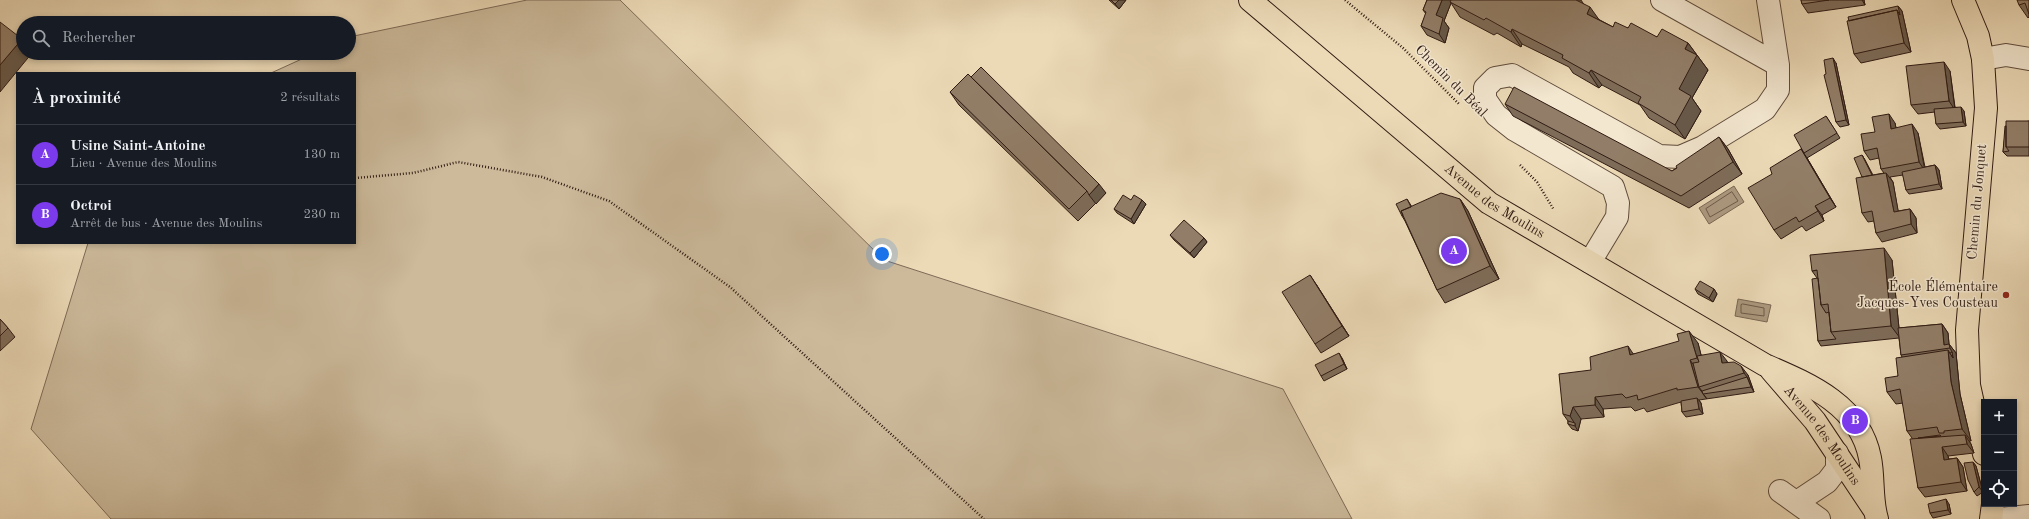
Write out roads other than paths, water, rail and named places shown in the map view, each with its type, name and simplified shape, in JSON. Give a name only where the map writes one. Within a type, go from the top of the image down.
[{"type":"main road","name":"Avenue des Moulins","points":[[1250,0],[1274,22],[1489,203],[1765,365],[1806,383],[1830,397],[1854,421],[1864,439],[1870,458],[1876,515]]},
{"type":"main road","name":"Chemin du Jonquet","points":[[1964,0],[1978,36],[1983,59],[1986,108],[1966,330],[1970,385],[1981,439]]},
{"type":"main road","name":"Avenue des Moulins","points":[[1765,365],[1801,404],[1837,453],[1876,515]]},
{"type":"main road","points":[[1991,519],[1993,507]]},
{"type":"street","points":[[1662,0],[1778,64]]},
{"type":"street","points":[[1590,262],[1617,217],[1618,202],[1612,187],[1510,126],[1496,115],[1485,99],[1485,88],[1496,78],[1512,75],[1659,156],[1680,156],[1703,147],[1764,109],[1778,90],[1778,64],[1768,0]]},
{"type":"street","points":[[1983,59],[2006,56],[2029,59]]},
{"type":"street","points":[[1820,519],[1788,496],[1827,482],[1837,469],[1837,453]]},
{"type":"street","points":[[2000,519],[2029,516]]},
{"type":"water","points":[[1734,186],[1744,202],[1709,224],[1699,208]]},
{"type":"water","points":[[1738,299],[1771,305],[1767,322],[1735,316]]},
{"type":"place","name":"Usine Saint-Antoine","points":[[1454,251]]},
{"type":"place","name":"École Élémentaire Jacques-Yves Cousteau","points":[[2006,295]]},
{"type":"place","name":"Octroi","points":[[1855,421]]}]
